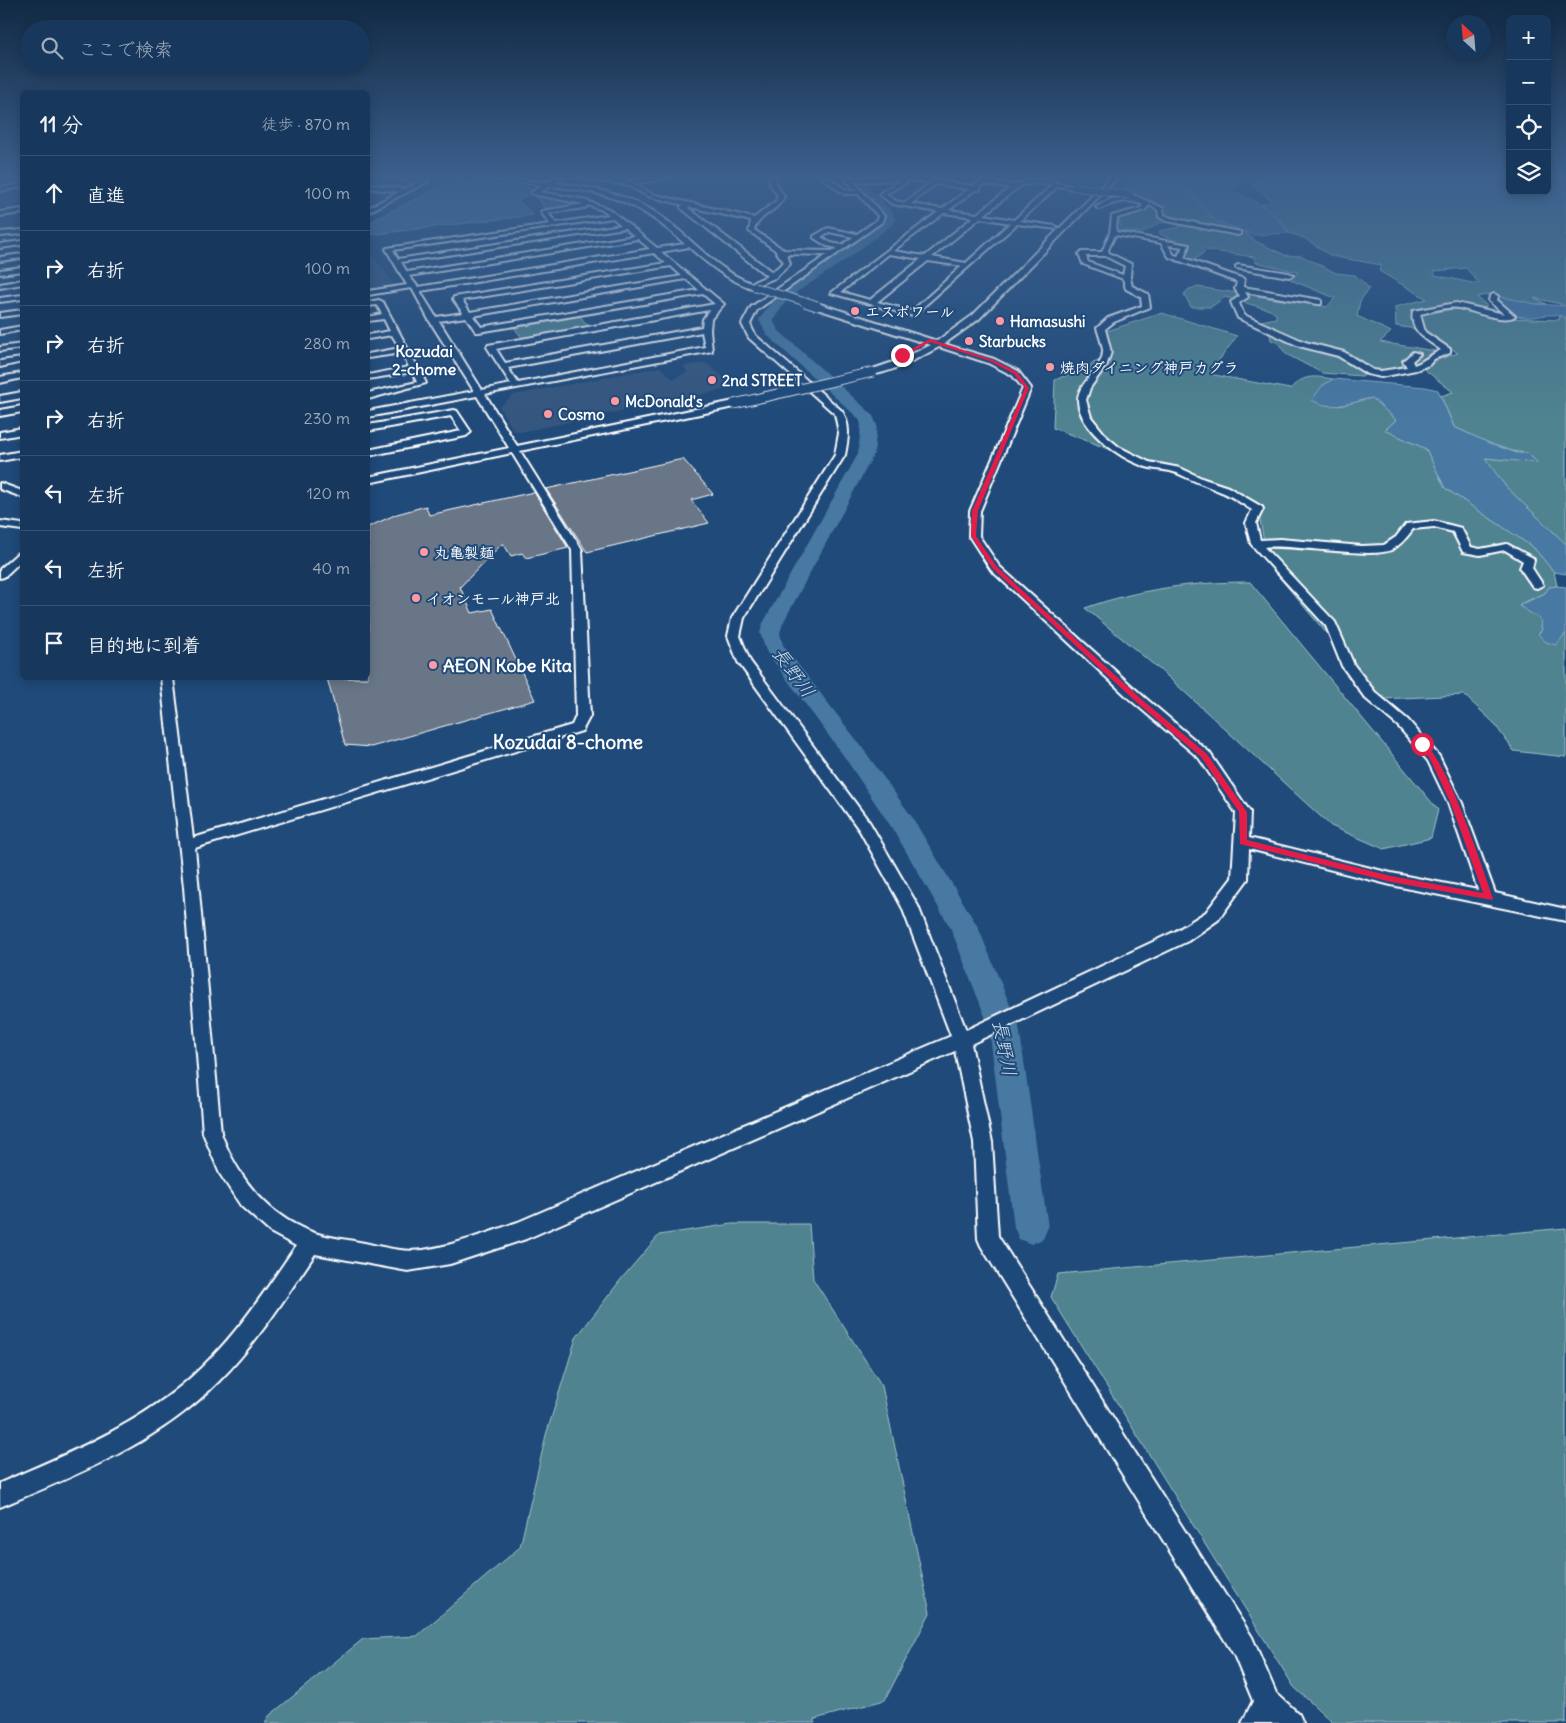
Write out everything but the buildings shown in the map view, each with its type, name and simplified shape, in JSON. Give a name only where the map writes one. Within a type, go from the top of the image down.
[{"type":"street","points":[[186,845],[577,728],[583,716],[577,550],[394,257]]},
{"type":"street","points":[[396,261],[420,257]]},
{"type":"street","points":[[405,274],[512,257]]},
{"type":"street","points":[[529,257],[601,338]]},
{"type":"street","points":[[370,293],[414,288],[611,257]]},
{"type":"street","points":[[665,257],[673,264],[688,277],[705,291],[720,304],[707,320],[704,329],[709,350],[601,338],[479,330],[457,299],[673,264]]},
{"type":"street","points":[[707,257],[731,277],[752,286],[826,300],[871,302],[913,314],[976,257]]},
{"type":"street","points":[[748,257],[772,276]]},
{"type":"street","points":[[752,286],[772,276],[788,263],[786,257]]},
{"type":"street","points":[[829,257],[754,310],[746,324],[752,336],[838,413],[844,423],[845,431],[840,455],[738,618],[734,636],[744,662],[865,827],[910,906],[961,1040],[983,1142],[988,1239],[1244,1646],[1261,1712],[1290,1723]]},
{"type":"street","points":[[826,300],[881,257]]},
{"type":"street","points":[[923,257],[968,265]]},
{"type":"street","points":[[370,473],[512,446],[731,401],[911,359],[935,342],[976,318],[1036,257]]},
{"type":"street","points":[[1083,257],[1085,263],[1126,278]]},
{"type":"street","points":[[1113,257],[1129,265],[1126,278],[1129,287],[1145,296],[1146,307],[1111,320],[1101,328],[1107,352],[1103,364],[1086,388],[1082,400],[1087,417],[1104,440],[1116,449],[1146,464],[1177,470],[1200,481],[1224,489],[1258,509],[1251,523],[1256,544],[1331,625],[1348,666],[1370,695],[1403,723],[1434,758],[1455,804],[1489,898]]},
{"type":"street","points":[[1174,257],[1221,275],[1247,281]]},
{"type":"street","points":[[871,302],[927,258]]},
{"type":"street","points":[[1235,278],[1242,259]]},
{"type":"street","points":[[1238,267],[1289,275]]},
{"type":"street","points":[[0,272],[20,269]]},
{"type":"street","points":[[433,320],[688,277]]},
{"type":"street","points":[[1235,278],[1241,281],[1239,289],[1244,297],[1234,302],[1241,316],[1302,344],[1341,354],[1370,372],[1381,374],[1413,368],[1426,363],[1431,357],[1447,350],[1422,335],[1417,327],[1416,313],[1456,305],[1492,315],[1511,316],[1494,301],[1494,296]]},
{"type":"street","points":[[0,286],[20,282]]},
{"type":"street","points":[[1239,289],[1318,302]]},
{"type":"street","points":[[370,414],[516,386],[601,338],[705,291]]},
{"type":"street","points":[[0,300],[20,297]]},
{"type":"street","points":[[167,680],[186,845],[212,1133],[218,1154],[227,1172],[255,1206],[272,1220],[311,1242],[408,1261],[460,1252],[519,1232],[961,1040],[1182,936],[1212,916],[1240,879],[1243,812],[1204,755],[1138,699],[995,568],[974,536],[975,511],[1027,388],[1015,373],[991,360],[935,342],[826,300]]},
{"type":"street","points":[[370,304],[379,302],[422,383],[370,396]]},
{"type":"street","points":[[504,366],[715,308]]},
{"type":"street","points":[[0,315],[20,312]]},
{"type":"street","points":[[370,319],[386,316]]},
{"type":"street","points":[[935,342],[953,325]]},
{"type":"street","points":[[0,332],[20,328]]},
{"type":"street","points":[[1263,339],[1261,332],[1266,328]]},
{"type":"street","points":[[516,386],[491,347],[704,329]]},
{"type":"street","points":[[370,337],[395,332]]},
{"type":"street","points":[[0,349],[20,346]]},
{"type":"street","points":[[370,356],[404,350]]},
{"type":"street","points":[[1413,368],[1407,361],[1416,354]]},
{"type":"street","points":[[0,364],[20,360]]},
{"type":"street","points":[[370,377],[414,369]]},
{"type":"street","points":[[0,380],[20,376]]},
{"type":"street","points":[[0,399],[20,395]]},
{"type":"street","points":[[0,413],[20,409]]},
{"type":"street","points":[[370,428],[454,413],[466,432],[370,453]]},
{"type":"street","points":[[0,435],[20,431]]},
{"type":"street","points":[[370,480],[512,446]]},
{"type":"street","points":[[0,458],[20,454]]},
{"type":"street","points":[[3,488],[20,483]]},
{"type":"street","points":[[3,488],[20,493]]},
{"type":"street","points":[[0,524],[20,527]]},
{"type":"street","points":[[1256,544],[1280,542],[1362,549],[1386,548],[1400,539],[1410,526],[1434,524],[1457,530],[1467,550],[1480,552],[1493,548],[1507,547],[1529,560],[1526,568],[1537,585]]},
{"type":"street","points":[[0,534],[20,536]]},
{"type":"street","points":[[0,575],[20,557]]},
{"type":"street","points":[[1242,842],[1391,879],[1566,915]]},
{"type":"street","points":[[0,1495],[112,1444],[145,1426],[185,1397],[210,1376],[234,1350],[311,1242]]},
{"type":"shaded area","points":[[370,257],[374,257],[394,284],[370,289]]},
{"type":"shaded area","points":[[1497,296],[1535,304],[1566,306],[1566,318],[1557,315],[1522,317],[1505,308]]},
{"type":"shaded area","points":[[706,363],[736,387],[521,432],[514,431],[499,407],[513,395],[660,367],[673,379],[688,372],[683,366]]},
{"type":"shaded area","points":[[1333,379],[1425,387],[1438,390],[1454,427],[1517,453],[1527,453],[1538,463],[1485,458],[1506,487],[1566,544],[1566,574],[1554,572],[1534,548],[1445,488],[1426,449],[1385,430],[1396,420],[1372,398],[1334,406],[1319,404],[1312,400],[1322,386]]},
{"type":"shaded area","points":[[1549,587],[1566,587],[1566,633],[1556,645],[1546,642],[1538,634],[1542,630],[1540,619],[1519,606],[1545,593]]},
{"type":"green space","points":[[1180,257],[1198,257],[1193,262]]},
{"type":"green space","points":[[1254,257],[1305,257],[1336,273],[1355,275],[1369,288],[1360,301],[1357,316],[1391,332],[1380,342],[1435,351],[1417,362],[1362,376],[1322,373],[1286,354],[1278,343],[1271,340],[1268,325],[1261,321],[1276,318],[1276,314],[1270,310],[1225,297],[1211,307],[1191,307],[1184,294],[1189,289],[1198,287],[1327,307],[1335,298],[1291,280],[1298,272],[1255,262]]},
{"type":"green space","points":[[1339,257],[1566,257],[1566,544],[1506,487],[1484,458],[1537,462],[1527,453],[1499,447],[1454,427],[1441,396],[1453,392],[1424,369],[1438,360],[1458,353],[1423,330],[1396,326],[1395,307],[1427,299],[1379,271],[1381,265]],"holes":[[[1466,268],[1479,283],[1435,275],[1434,271]],[[1489,294],[1535,304],[1546,304],[1534,298],[1561,304],[1559,320],[1505,318],[1444,303],[1486,312],[1486,305],[1477,297]]]},
{"type":"green space","points":[[1162,313],[1237,336],[1209,374],[1290,389],[1305,378],[1333,379],[1322,386],[1339,406],[1372,398],[1396,420],[1385,430],[1426,449],[1445,488],[1534,548],[1554,572],[1557,586],[1549,587],[1545,593],[1520,604],[1540,619],[1542,630],[1556,644],[1566,633],[1566,757],[1514,751],[1493,722],[1464,695],[1382,699],[1268,564],[1260,520],[1238,498],[1053,428],[1055,380],[1107,357],[1104,332]]},
{"type":"green space","points":[[578,314],[591,329],[524,340],[512,325]]},
{"type":"green space","points":[[1250,582],[1438,810],[1431,838],[1384,849],[1331,826],[1166,675],[1085,608],[1146,591],[1208,583]]},
{"type":"green space","points":[[732,1224],[809,1224],[813,1279],[882,1386],[930,1613],[885,1700],[815,1719],[815,1723],[265,1723],[269,1716],[363,1639],[417,1636],[520,1547],[546,1435],[576,1338],[622,1278],[659,1235]]},
{"type":"green space","points":[[1566,1228],[1566,1723],[1333,1723],[1294,1687],[1051,1297],[1058,1274]]},
{"type":"waterway","name":"長野川","points":[[841,257],[784,294],[766,320],[772,332],[866,417],[869,425],[866,454],[773,623],[770,633],[773,646],[851,749],[903,824],[964,927],[1004,1027],[1031,1227]]},
{"type":"place","name":"エスポワール","points":[[855,311]]},
{"type":"place","name":"Hamasushi","points":[[1000,321]]},
{"type":"place","name":"Starbucks","points":[[969,341]]},
{"type":"place","name":"焼肉ダイニング神戸カグラ","points":[[1050,367]]},
{"type":"place","name":"2nd STREET","points":[[712,380]]},
{"type":"place","name":"McDonald's","points":[[615,401]]},
{"type":"place","name":"Cosmo","points":[[548,414]]},
{"type":"place","name":"丸亀製麺","points":[[424,552]]},
{"type":"place","name":"イオンモール神戸北","points":[[416,598]]},
{"type":"place","name":"AEON Kobe Kita","points":[[433,665]]},
{"type":"district","name":"Kozudai 2-chome","points":[[424,360]]},
{"type":"district","name":"Kozudai 8-chome","points":[[568,742]]},
{"type":"route","points":[[902,355],[930,341],[991,360],[1015,373],[1027,388],[975,511],[974,536],[995,568],[1138,699],[1204,755],[1243,812],[1242,842],[1391,879],[1489,898],[1455,804],[1434,758],[1422,744]]}]
